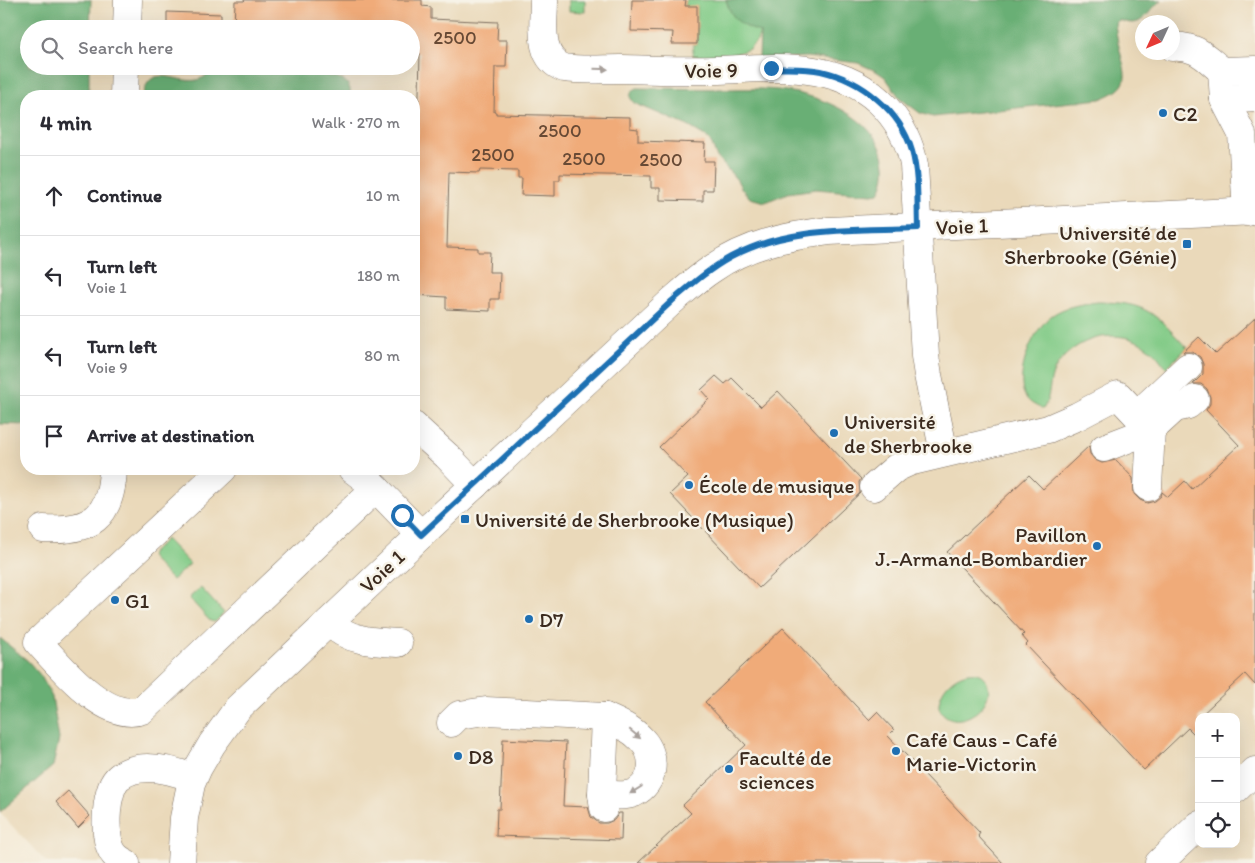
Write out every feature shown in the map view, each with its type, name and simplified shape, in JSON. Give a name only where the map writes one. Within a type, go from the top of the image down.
[{"type":"lane","points":[[127,20],[128,0]]},
{"type":"lane","name":"Voie 9","points":[[544,0],[545,48],[547,54],[559,66],[570,69],[805,69],[830,73],[864,88],[899,123],[912,152],[916,175],[925,356],[944,453]]},
{"type":"lane","points":[[1180,47],[1196,50],[1222,71],[1255,70]]},
{"type":"lane","points":[[1222,71],[1224,99],[1242,134],[1251,212]]},
{"type":"lane","points":[[124,90],[125,75]]},
{"type":"lane","points":[[1224,99],[1255,97]]},
{"type":"lane","name":"Voie 1","points":[[181,863],[186,802],[194,778],[212,744],[238,708],[672,301],[702,276],[729,258],[764,243],[797,235],[838,230],[1251,212]]},
{"type":"lane","points":[[1144,422],[1188,367]]},
{"type":"lane","points":[[874,487],[891,472],[909,462],[1048,428],[1078,416],[1118,395],[1144,422],[1148,486]]},
{"type":"lane","points":[[1104,448],[1144,422],[1175,408],[1188,405],[1195,399]]},
{"type":"lane","points":[[420,431],[475,485]]},
{"type":"lane","points":[[43,529],[74,528],[84,526],[95,520],[106,504],[111,489],[112,475]]},
{"type":"lane","points":[[217,475],[38,642],[81,687],[104,703],[125,711],[134,712],[142,710],[376,488]]},
{"type":"lane","points":[[360,475],[376,488],[421,535]]},
{"type":"lane","points":[[329,622],[339,631],[356,639],[398,643]]},
{"type":"lane","points":[[451,723],[459,715],[486,710],[605,717],[630,729],[642,740],[649,751],[652,761],[650,775],[638,790],[628,795],[603,801],[605,717]]},
{"type":"lane","points":[[126,863],[115,856],[108,839],[110,795],[116,780],[126,772],[145,768],[178,773],[194,778]]},
{"type":"lane","points":[[1240,785],[1255,771]]},
{"type":"lane","points":[[1159,863],[1195,829]]},
{"type":"shaded area","name":"Université de Sherbrooke","points":[[91,0],[1255,0],[1255,863],[47,863],[0,813],[0,396],[20,397],[20,475],[420,475],[420,90],[89,90],[89,75],[420,75],[420,20],[90,20]]},
{"type":"green space","points":[[0,0],[91,0],[90,20],[20,20],[20,75],[89,75],[89,90],[20,90],[20,425],[0,424]]},
{"type":"green space","points":[[569,0],[585,0],[585,12],[569,11]]},
{"type":"green space","points":[[686,0],[762,0],[760,32],[757,41],[749,49],[727,57],[693,56],[693,44],[697,44],[697,7],[685,6]]},
{"type":"green space","points":[[726,0],[1162,0],[1147,15],[1135,15],[1135,23],[1119,20],[1115,23],[1125,78],[1119,89],[1111,94],[1100,99],[933,117],[920,113],[900,98],[885,77],[858,63],[807,57],[759,59],[760,32],[742,25],[728,7]]},
{"type":"green space","points":[[207,75],[326,75],[341,79],[347,83],[350,90],[145,90],[151,79],[157,77],[164,76],[189,80],[203,78]]},
{"type":"green space","points":[[637,88],[771,89],[813,97],[854,117],[874,137],[881,149],[884,161],[885,177],[882,187],[879,193],[872,194],[816,189],[788,193],[765,202],[750,198],[716,156],[712,144],[705,136],[688,126],[634,103],[630,97],[632,91]]},
{"type":"green space","points":[[1098,302],[1128,304],[1149,312],[1167,326],[1187,348],[1166,368],[1148,348],[1124,337],[1111,336],[1085,342],[1063,358],[1055,369],[1046,405],[1043,409],[1033,404],[1025,396],[1022,387],[1022,376],[1027,353],[1038,331],[1051,316],[1062,310]]},
{"type":"green space","points":[[166,539],[190,564],[172,580],[150,555]]},
{"type":"green space","points":[[201,588],[224,613],[215,622],[210,621],[190,599]]},
{"type":"green space","points":[[0,638],[28,661],[41,676],[52,697],[59,739],[53,766],[0,812]]},
{"type":"green space","points":[[968,673],[982,675],[989,689],[987,698],[982,707],[974,714],[965,718],[955,719],[946,716],[939,708],[939,702],[944,690],[957,677]]},
{"type":"building","points":[[422,0],[422,6],[431,7],[431,19],[498,22],[497,40],[507,40],[506,67],[495,67],[494,112],[496,114],[630,117],[630,128],[638,129],[638,141],[705,143],[704,161],[714,161],[713,190],[703,190],[703,201],[660,200],[660,188],[651,188],[651,176],[560,174],[560,180],[555,180],[555,196],[521,195],[522,178],[518,178],[518,171],[480,170],[479,173],[449,172],[447,247],[478,248],[478,252],[490,252],[489,272],[500,272],[499,299],[490,299],[490,311],[446,309],[446,297],[420,295],[420,20],[234,20],[235,1]]},
{"type":"building","points":[[632,0],[686,0],[685,6],[697,6],[697,44],[672,44],[673,32],[631,31]]},
{"type":"building","points":[[167,12],[221,14],[221,20],[167,20]]},
{"type":"building","name":"Pavillon J.-Armand-Bombardier","points":[[1255,318],[1255,685],[1245,674],[1203,713],[1195,713],[1195,735],[1188,728],[1144,770],[1026,645],[1028,643],[1022,636],[1024,634],[947,552],[1029,475],[1043,489],[1089,446],[1090,454],[1095,460],[1102,463],[1116,460],[1133,478],[1134,494],[1140,500],[1147,503],[1155,501],[1161,496],[1162,492],[1168,497],[1185,481],[1192,489],[1239,445],[1206,410],[1210,404],[1207,389],[1201,384],[1193,384],[1203,374],[1203,364],[1200,357],[1192,352],[1183,352],[1199,337],[1216,354]]},
{"type":"building","points":[[716,376],[725,384],[732,378],[761,407],[778,391],[861,479],[859,482],[860,493],[759,588],[670,494],[688,477],[659,447],[709,399],[701,390]]},
{"type":"building","points":[[783,628],[869,720],[877,712],[894,730],[888,736],[980,833],[978,836],[1003,863],[638,863],[691,813],[683,805],[746,745],[705,702]]},
{"type":"building","points":[[503,739],[566,742],[563,806],[588,807],[591,817],[599,823],[607,823],[614,820],[619,813],[622,813],[621,840],[496,836],[497,809],[500,809]]},
{"type":"building","points":[[68,791],[90,816],[78,828],[56,802]]},
{"type":"place","name":"C2","points":[[1163,113]]},
{"type":"place","name":"Université de Sherbrooke (Génie)","points":[[1187,244]]},
{"type":"place","name":"Université de Sherbrooke","points":[[834,433]]},
{"type":"place","name":"École de musique","points":[[689,485]]},
{"type":"place","name":"Université de Sherbrooke (Musique)","points":[[465,519]]},
{"type":"place","name":"Pavillon J.-Armand-Bombardier","points":[[1097,546]]},
{"type":"place","name":"G1","points":[[115,600]]},
{"type":"place","name":"D7","points":[[529,619]]},
{"type":"place","name":"Café Caus - Café Marie-Victorin","points":[[896,751]]},
{"type":"place","name":"D8","points":[[458,756]]},
{"type":"place","name":"Faculté de sciences","points":[[729,769]]},
{"type":"route","points":[[402,515],[421,535],[683,291],[729,258],[764,243],[797,235],[838,230],[918,228],[916,175],[912,152],[899,123],[883,105],[864,88],[830,73],[805,69],[771,68]]}]
